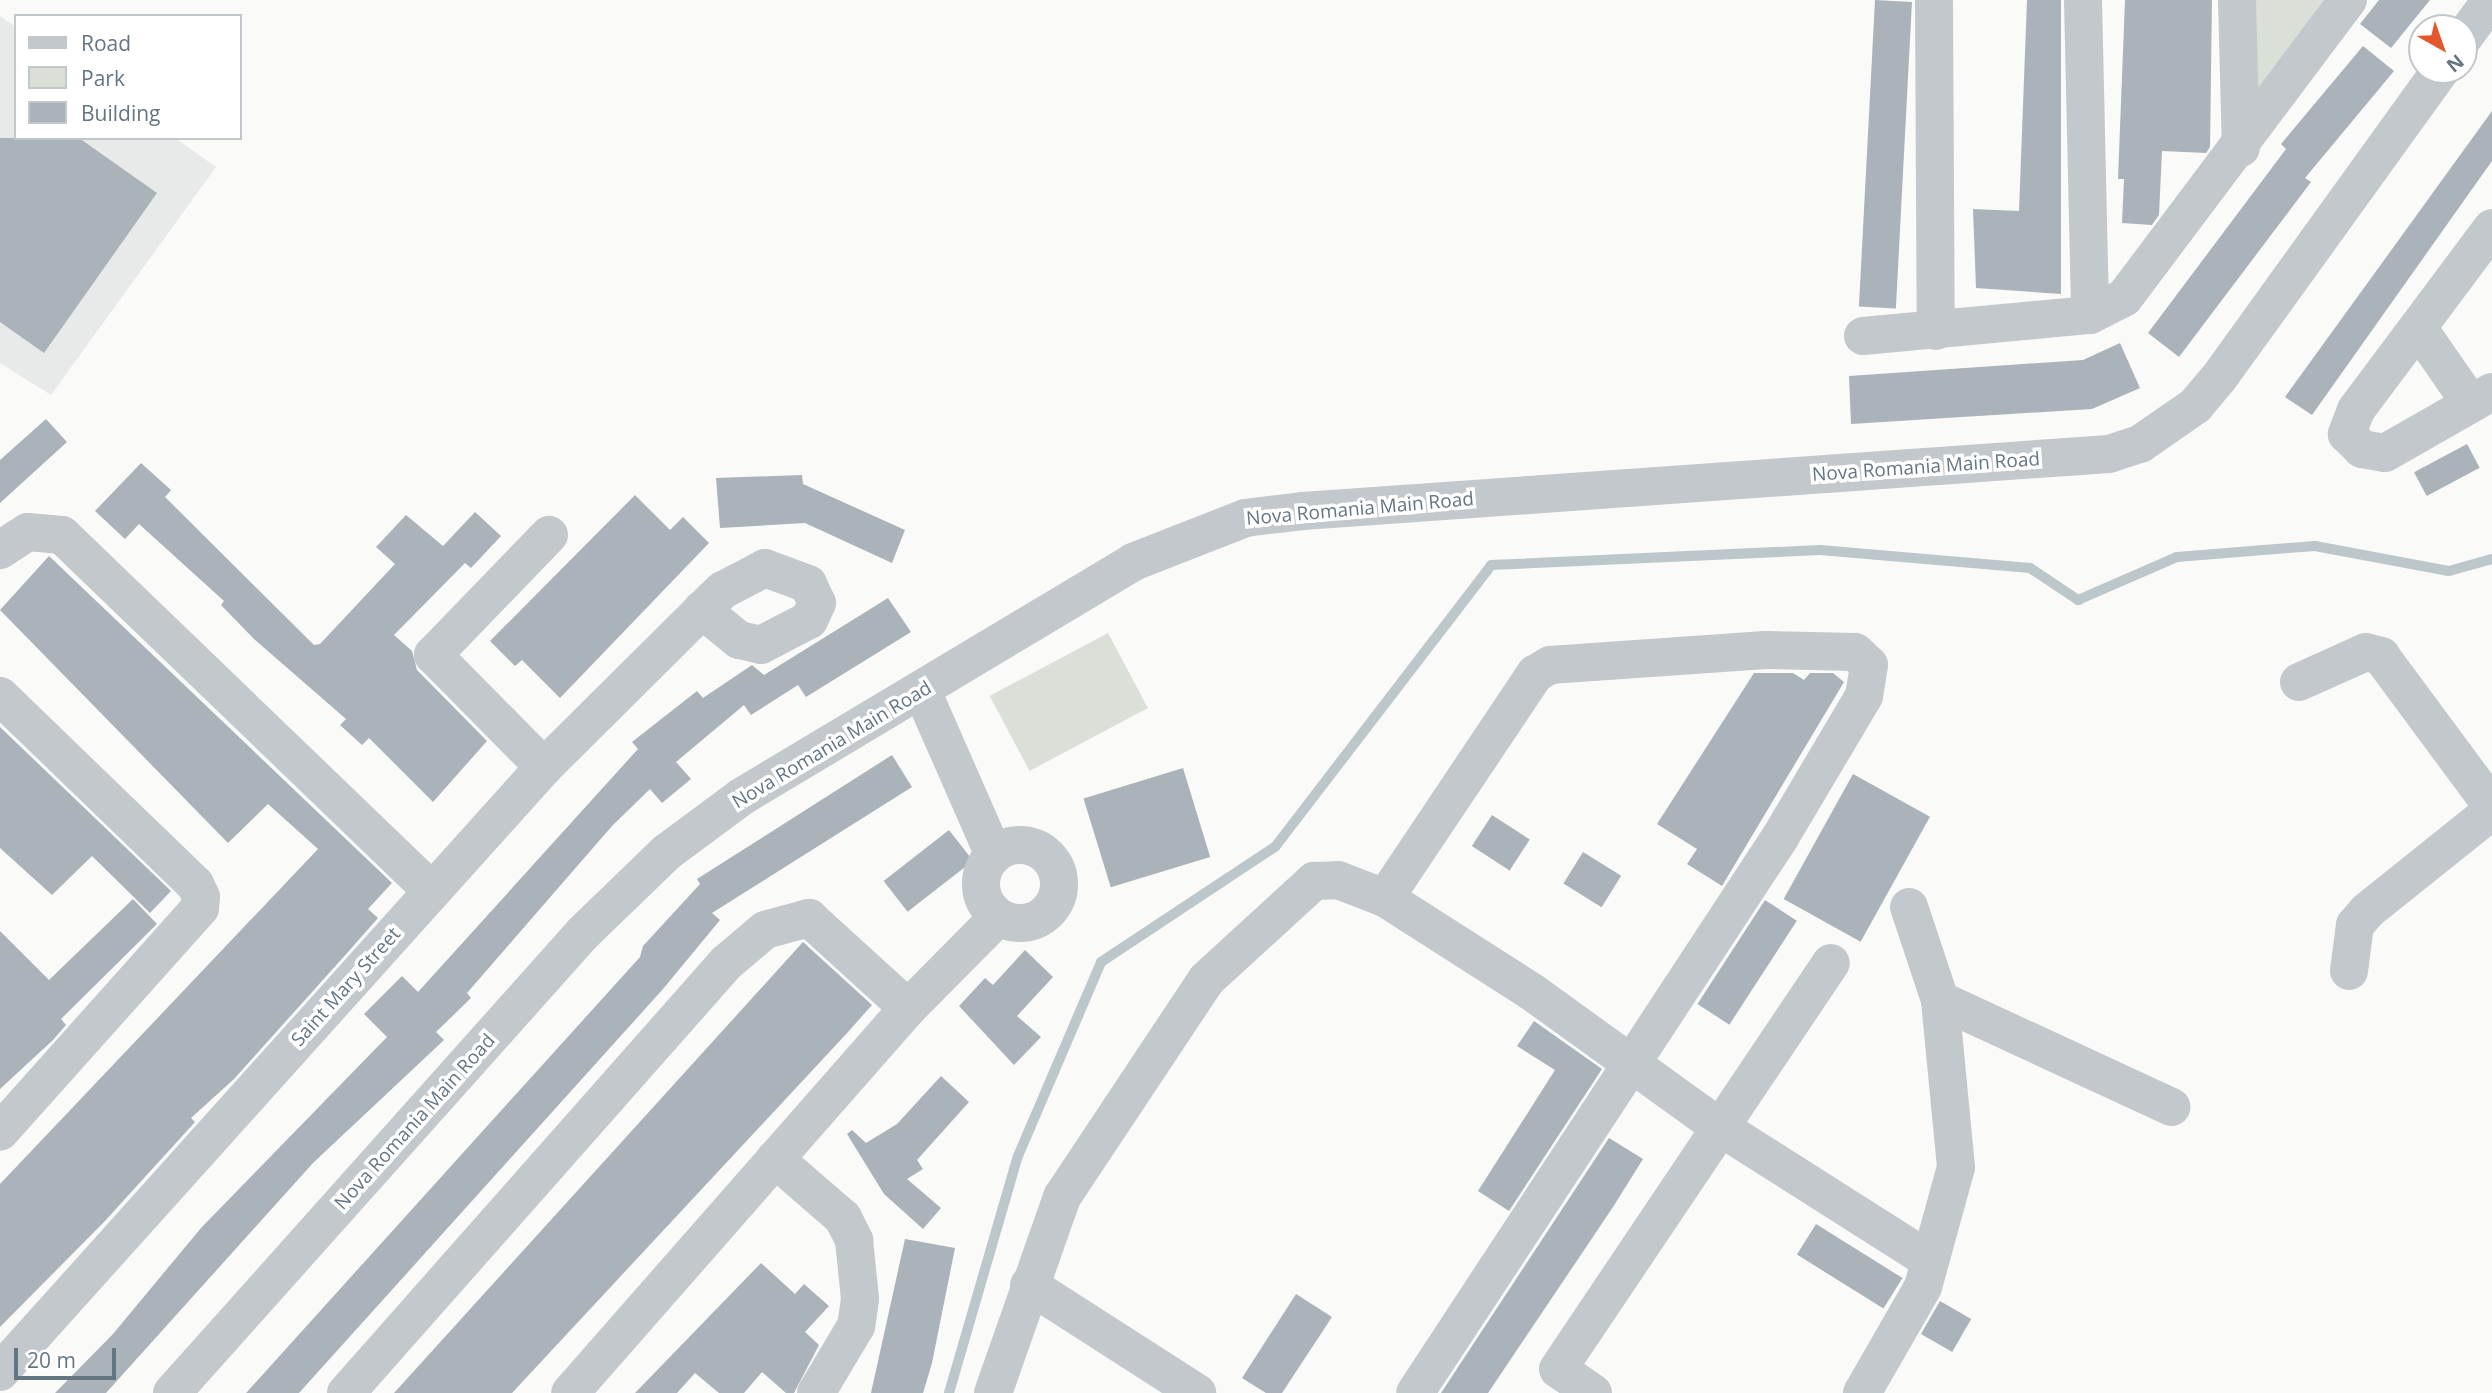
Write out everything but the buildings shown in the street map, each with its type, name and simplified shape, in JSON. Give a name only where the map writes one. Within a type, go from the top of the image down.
[{"type":"street","points":[[1934,0],[1936,331]]},
{"type":"street","points":[[2083,0],[2090,315]]},
{"type":"street","points":[[2237,0],[2241,148]]},
{"type":"street","points":[[1863,336],[2090,315],[2124,298],[2241,148],[2348,0]]},
{"type":"street","points":[[2478,18],[2491,0]]},
{"type":"street","name":"Nova Romania Main Road","points":[[172,1393],[621,893],[741,797],[922,691],[1133,562],[1245,519],[2109,454],[2140,444],[2195,406],[2218,379],[2431,84]]},
{"type":"street","points":[[2418,329],[2481,398],[2385,453],[2362,449],[2347,434],[2356,410],[2492,228]]},
{"type":"street","points":[[0,550],[27,532],[62,536],[432,891]]},
{"type":"street","points":[[544,767],[433,655],[549,536]]},
{"type":"street","name":"Saint Mary Street","points":[[0,1372],[544,767],[702,610]]},
{"type":"street","points":[[1385,898],[1535,674],[1550,665],[1765,650],[1855,652],[1869,665],[1864,696],[1781,836],[1415,1393]]},
{"type":"street","points":[[2299,682],[2366,652],[2381,656],[2492,806]]},
{"type":"street","points":[[922,691],[994,855]]},
{"type":"street","points":[[0,696],[195,884],[201,897],[200,908],[0,1132]]},
{"type":"street","points":[[2349,971],[2355,925],[2367,911],[2492,811]]},
{"type":"street","points":[[1017,845],[1043,852],[1053,861],[1060,885],[1050,910],[1039,918],[1024,923],[998,916],[982,895],[982,878],[994,855],[1017,845]]},
{"type":"street","points":[[993,1393],[1062,1197],[1206,979],[1314,881],[1338,880],[1385,898],[1632,1061],[1718,1126],[1930,1259]]},
{"type":"street","points":[[1862,1393],[1923,1287],[1956,1167],[1940,1000],[1909,906]]},
{"type":"street","points":[[346,1393],[726,963],[765,930],[802,916],[817,922],[908,1008]]},
{"type":"street","points":[[570,1393],[908,1008],[998,916]]},
{"type":"street","points":[[1593,1393],[1558,1369],[1718,1126],[1831,963]]},
{"type":"street","points":[[1940,1000],[2172,1107]]},
{"type":"street","points":[[775,1159],[843,1219],[855,1240],[860,1299],[856,1326],[816,1393]]},
{"type":"street","points":[[1029,1286],[1196,1393]]},
{"type":"shaded area","points":[[0,16],[14,26],[14,140],[178,140],[216,167],[51,395],[0,363]]},
{"type":"green space","points":[[2252,0],[2330,0],[2254,103]]},
{"type":"green space","points":[[1108,633],[1148,708],[1030,771],[990,696]]},
{"type":"waterway","points":[[949,1393],[1018,1156],[1101,962],[1275,847],[1491,565],[1820,550],[2030,568],[2078,600],[2177,557],[2315,546],[2449,571],[2492,559]]}]
